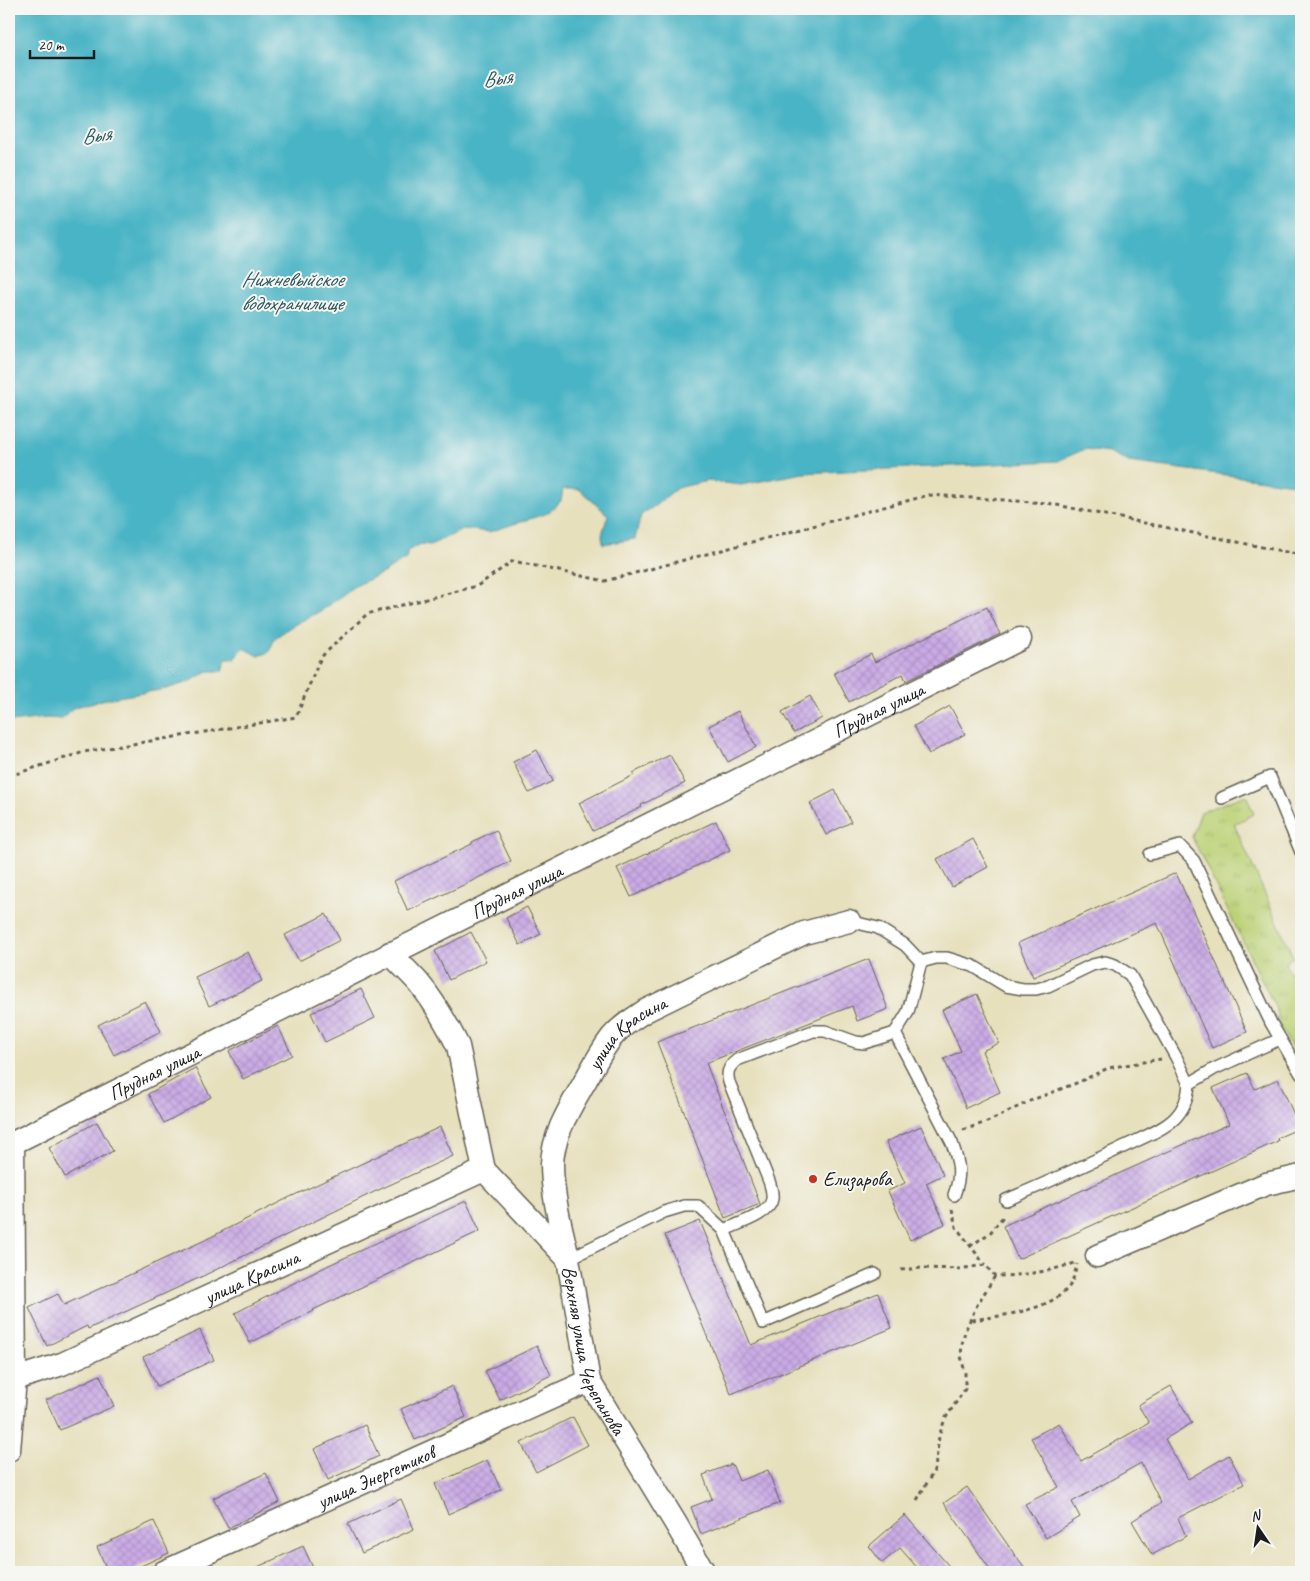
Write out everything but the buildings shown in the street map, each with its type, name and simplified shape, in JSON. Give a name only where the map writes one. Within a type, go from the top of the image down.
[{"type":"street","name":"Прудная улица","points":[[15,1378],[13,1143],[1020,639]]},
{"type":"street","name":"улица Красина","points":[[568,1259],[554,1184],[552,1164],[554,1145],[562,1125],[600,1053],[613,1036],[626,1023],[644,1011],[804,933],[849,921]]},
{"type":"street","points":[[390,954],[418,983],[449,1028],[458,1046],[484,1170]]},
{"type":"street","name":"улица Красина","points":[[15,1378],[62,1364],[484,1170]]},
{"type":"street","name":"Верхняя улица Черепанова","points":[[484,1170],[568,1259],[589,1381],[704,1572]]},
{"type":"street","points":[[1088,1259],[1266,1184],[1301,1176]]},
{"type":"street","points":[[9,1450],[15,1378]]},
{"type":"street","name":"улица Энергетиков","points":[[164,1572],[589,1381]]},
{"type":"lane","points":[[1222,798],[1270,777],[1301,852]]},
{"type":"lane","points":[[1150,854],[1180,846],[1194,861],[1271,1023],[1301,1074]]},
{"type":"lane","points":[[849,921],[878,928],[905,945],[921,962]]},
{"type":"lane","points":[[921,962],[936,958],[946,958],[973,966],[1006,986],[1023,989],[1036,989],[1048,986],[1092,964],[1104,962],[1115,965],[1130,975],[1189,1084],[1188,1095],[1183,1107],[1174,1119],[1035,1188],[1006,1200]]},
{"type":"lane","points":[[724,1230],[759,1215],[772,1200],[768,1176],[729,1082],[728,1071],[730,1065],[737,1060],[813,1031],[825,1031],[864,1043],[895,1033],[908,1012],[921,962]]},
{"type":"lane","points":[[895,1033],[957,1156],[960,1168],[958,1184],[954,1195]]},
{"type":"lane","points":[[1189,1084],[1214,1069],[1280,1039]]},
{"type":"lane","points":[[568,1259],[664,1212],[684,1206],[698,1206],[724,1230],[764,1323],[874,1274]]},
{"type":"path","points":[[9,776],[84,752],[296,717],[321,657],[367,614],[477,586],[512,561],[605,581],[929,495],[1047,503],[1301,555]]},
{"type":"path","points":[[948,1136],[987,1122],[1032,1100],[1079,1082],[1108,1068],[1176,1057]]},
{"type":"path","points":[[954,1195],[952,1212],[956,1227],[969,1246],[995,1276],[1013,1276],[1037,1272],[1088,1259]]},
{"type":"path","points":[[969,1246],[990,1234],[1002,1218],[1006,1200]]},
{"type":"path","points":[[971,1320],[1022,1311],[1048,1303],[1067,1289],[1088,1259]]},
{"type":"path","points":[[901,1270],[922,1268],[959,1269],[985,1265]]},
{"type":"path","points":[[917,1500],[935,1469],[938,1436],[944,1419],[965,1389],[965,1373],[961,1356],[966,1331],[977,1306],[995,1276]]},
{"type":"green space","points":[[1246,795],[1254,814],[1234,824],[1293,957],[1285,963],[1301,995],[1301,1063],[1279,1025],[1277,1011],[1192,837],[1201,812]]},
{"type":"water","name":"Нижневыйское водохранилище","points":[[9,9],[1301,9],[1301,485],[1129,462],[1109,452],[1085,449],[1058,461],[803,473],[741,485],[707,481],[677,488],[641,515],[635,539],[603,544],[602,534],[608,515],[579,489],[563,489],[561,501],[548,513],[489,532],[465,529],[430,545],[421,544],[407,551],[407,558],[383,573],[353,587],[324,609],[292,626],[275,638],[269,652],[259,656],[243,648],[235,659],[226,659],[222,671],[208,671],[189,682],[166,689],[106,699],[75,707],[61,719],[46,718],[9,722]]},
{"type":"place","name":"Елизарова","points":[[813,1179]]},
{"type":"water label","name":"Выя","points":[[497,78]]},
{"type":"water label","name":"Выя","points":[[96,135]]}]
